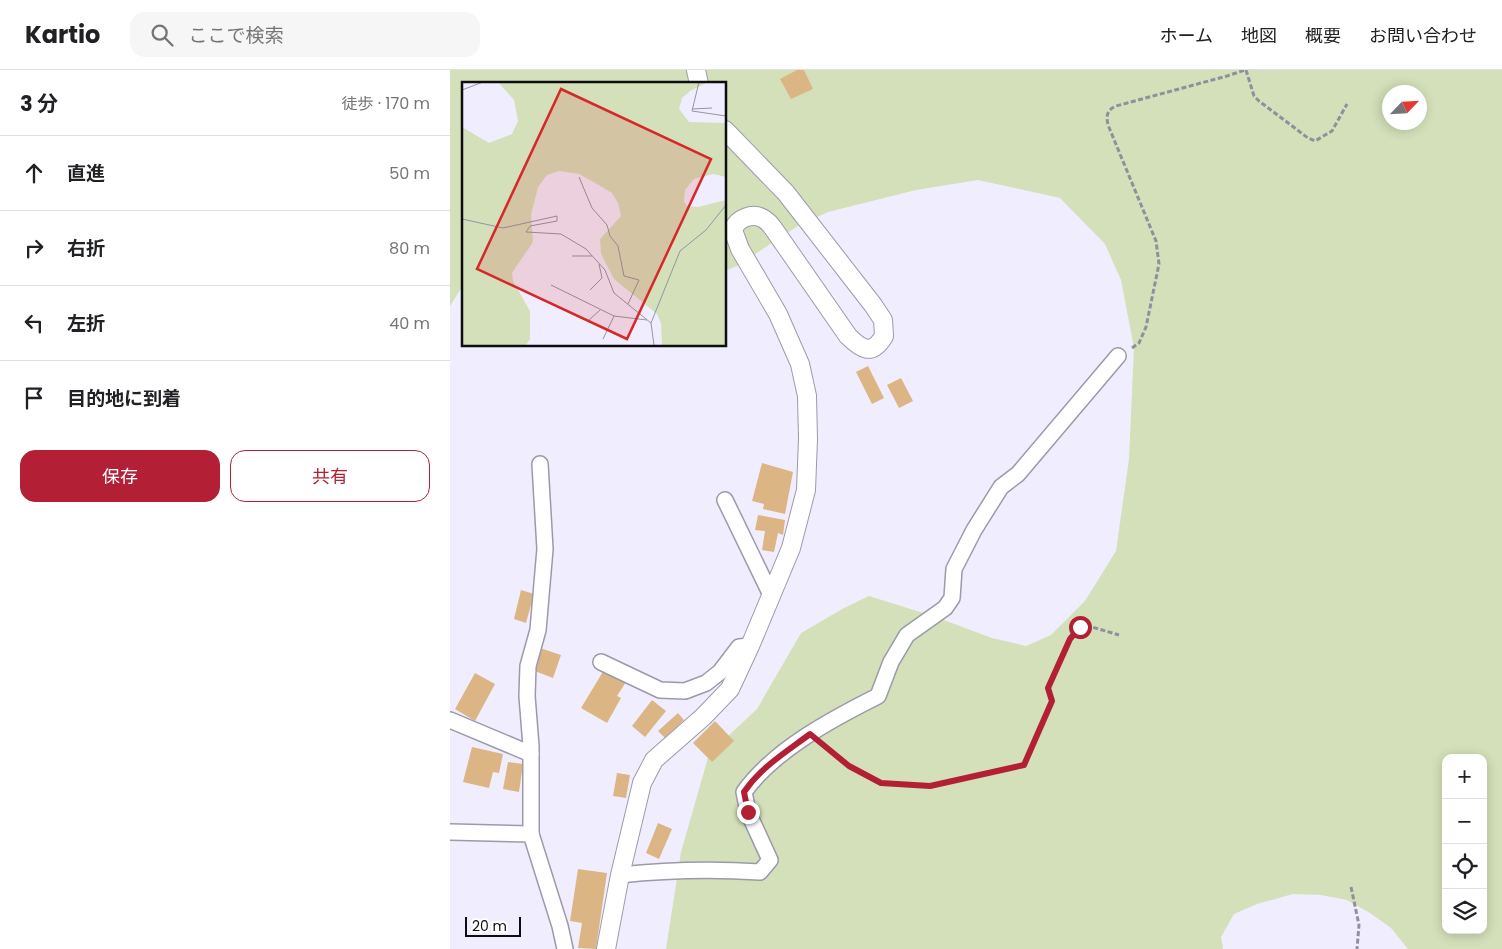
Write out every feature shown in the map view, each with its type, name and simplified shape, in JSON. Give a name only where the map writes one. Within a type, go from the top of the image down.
[{"type":"street","points":[[606,949],[620,875],[642,783],[654,760],[703,717],[730,689],[791,548],[806,490],[807,396],[800,364],[778,314],[740,249],[732,230],[734,224],[746,217],[757,217],[763,218],[774,228],[848,336],[858,347],[869,349],[875,347],[884,336],[885,329],[880,314],[786,194],[726,131]]},
{"type":"street","points":[[620,875],[662,870],[718,869],[760,872],[770,860],[748,812],[744,792],[754,778],[772,762],[810,734],[830,720],[878,696],[891,662],[907,634],[945,608],[952,598],[954,569],[974,530],[1002,487],[1018,474],[1118,356]]},
{"type":"street","points":[[540,464],[545,549],[538,630],[528,666],[527,696],[531,754],[531,834],[560,926],[565,949]]},
{"type":"street","points":[[725,500],[771,595]]},
{"type":"street","points":[[601,662],[660,690],[685,691],[706,683],[720,672],[739,647],[750,646]]},
{"type":"street","points":[[450,720],[531,754]]},
{"type":"street","points":[[450,832],[531,834]]},
{"type":"path","points":[[1118,356],[1139,343],[1146,327],[1160,264],[1156,241],[1108,125],[1106,116],[1110,109],[1245,70],[1254,96],[1308,138],[1315,141],[1332,131],[1346,104]]},
{"type":"path","points":[[810,734],[849,766],[881,783],[930,786],[1024,765],[1052,701],[1048,688],[1070,639],[1080,627],[1092,626],[1119,635]]},
{"type":"path","points":[[1351,887],[1359,925],[1357,949]]},
{"type":"green space","points":[[450,70],[1502,70],[1502,949],[1408,949],[1391,928],[1347,900],[1321,895],[1293,894],[1257,904],[1234,914],[1221,937],[1223,949],[666,949],[681,852],[709,754],[757,709],[801,633],[869,596],[933,616],[992,638],[1026,646],[1051,635],[1085,601],[1116,551],[1129,459],[1134,348],[1121,280],[1105,244],[1060,198],[978,180],[916,190],[828,212],[798,226],[737,266],[726,271],[726,82],[462,82],[462,287],[450,306]]},
{"type":"building","points":[[797,70],[804,70],[813,89],[791,99],[780,79]]},
{"type":"building","points":[[868,366],[884,398],[872,404],[856,372]]},
{"type":"building","points":[[901,378],[913,401],[899,408],[887,385]]},
{"type":"building","points":[[762,463],[793,472],[785,514],[763,509],[764,504],[752,501]]},
{"type":"building","points":[[758,515],[785,520],[783,535],[778,533],[774,552],[762,550],[765,531],[755,530]]},
{"type":"building","points":[[521,590],[534,594],[526,623],[514,619]]},
{"type":"building","points":[[540,648],[561,655],[553,678],[532,670]]},
{"type":"building","points":[[604,670],[626,682],[617,696],[621,698],[607,723],[581,708]]},
{"type":"building","points":[[475,673],[495,684],[475,721],[455,709]]},
{"type":"building","points":[[652,700],[666,711],[645,737],[632,726]]},
{"type":"building","points":[[678,713],[684,720],[665,738],[658,731]]},
{"type":"building","points":[[715,721],[734,741],[712,762],[693,743]]},
{"type":"building","points":[[472,747],[503,754],[499,773],[493,772],[489,788],[463,782]]},
{"type":"building","points":[[508,762],[523,764],[519,792],[503,789]]},
{"type":"building","points":[[617,773],[630,775],[626,798],[613,796]]},
{"type":"building","points":[[658,823],[672,829],[659,859],[646,853]]},
{"type":"building","points":[[578,869],[607,873],[596,949],[578,948],[582,923],[570,921]]},
{"type":"route","points":[[748,812],[744,792],[754,778],[810,734],[849,766],[881,783],[930,786],[1024,765],[1052,701],[1048,688],[1070,639],[1080,627]]}]
